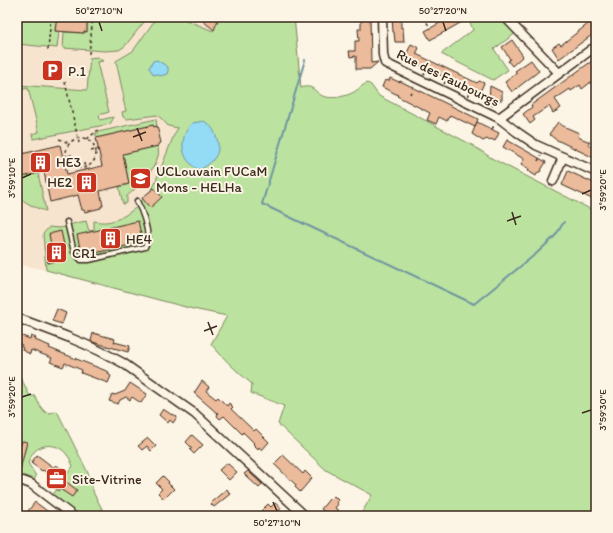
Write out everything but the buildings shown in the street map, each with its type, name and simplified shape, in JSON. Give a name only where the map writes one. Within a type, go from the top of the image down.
[{"type":"street","name":"Rue des Faubourgs","points":[[382,17],[383,55],[385,63],[499,118],[536,145],[596,172]]},
{"type":"street","points":[[505,17],[559,73]]},
{"type":"street","name":"Rue des Faubourgs","points":[[499,118],[592,49],[596,48]]},
{"type":"street","points":[[554,181],[563,157]]},
{"type":"street","points":[[17,318],[77,340],[123,363],[195,414],[305,516]]},
{"type":"street","points":[[17,481],[23,481],[31,484],[74,516]]},
{"type":"street","points":[[291,502],[296,516]]},
{"type":"lane","points":[[67,222],[74,252],[81,260],[88,260],[145,247],[148,239],[146,226],[137,201]]},
{"type":"path","points":[[48,50],[51,17]]},
{"type":"path","points":[[89,54],[93,17]]},
{"type":"path","points":[[424,17],[430,28]]},
{"type":"path","points":[[410,94],[417,78]]},
{"type":"path","points":[[66,82],[79,143]]},
{"type":"path","points":[[87,139],[98,130]]},
{"type":"path","points":[[78,138],[87,139],[93,143],[97,150],[97,154],[94,161],[85,169],[76,168],[69,163],[66,156],[66,150],[69,143],[73,140],[78,138]]},
{"type":"path","points":[[59,139],[69,143]]},
{"type":"path","points":[[91,151],[97,150]]},
{"type":"path","points":[[63,157],[72,155]]},
{"type":"path","points":[[84,163],[85,169]]},
{"type":"shaded area","name":"UCLouvain FUCaM Mons - HELHa","points":[[17,17],[295,17],[301,88],[227,316],[193,309],[46,270],[17,264]]},
{"type":"green space","points":[[17,17],[57,17],[55,31],[59,31],[57,48],[17,44]]},
{"type":"green space","points":[[67,17],[148,17],[125,46],[119,50],[105,51],[63,48],[64,32],[84,33],[87,31],[87,19]]},
{"type":"green space","points":[[157,17],[179,17],[213,31],[219,17],[294,17],[301,88],[312,88],[322,96],[329,98],[344,96],[356,91],[367,83],[371,85],[379,96],[472,145],[493,159],[596,212],[596,516],[360,516],[372,495],[326,470],[278,424],[284,406],[251,393],[252,384],[241,375],[211,344],[227,316],[193,309],[46,270],[43,234],[49,227],[59,228],[86,221],[89,231],[94,230],[94,221],[106,222],[118,219],[128,214],[138,206],[147,238],[140,202],[153,188],[178,128],[168,126],[157,115],[127,119],[123,117],[122,112],[126,111],[116,61],[133,51]]},
{"type":"green space","points":[[468,17],[501,17],[516,33],[494,49],[508,70],[493,80],[441,54],[473,30]]},
{"type":"green space","points":[[97,57],[103,61],[97,62],[109,112],[99,115],[100,120],[113,117],[110,124],[33,139],[32,134],[39,132],[28,88],[17,91],[17,85],[87,90],[90,58]]},
{"type":"green space","points":[[156,119],[157,126],[154,127],[153,125],[97,138],[95,133],[98,133]]},
{"type":"green space","points":[[158,146],[158,155],[150,172],[127,196],[127,203],[123,204],[119,187],[129,184],[123,154]]},
{"type":"green space","points":[[38,173],[46,211],[30,205],[17,195],[17,178]]},
{"type":"green space","points":[[17,373],[30,396],[35,396],[45,412],[50,413],[57,411],[88,473],[94,494],[106,516],[73,516],[50,499],[73,466],[69,457],[60,448],[47,446],[34,452],[28,463],[36,476],[32,485],[17,481]]},
{"type":"water","points":[[157,60],[168,67],[167,74],[160,76],[157,74],[154,75],[149,68],[153,61]]},
{"type":"water","points":[[204,121],[213,129],[218,142],[218,148],[212,161],[199,170],[189,162],[186,157],[183,142],[186,132],[192,123]]},
{"type":"waterway","points":[[305,60],[262,204],[474,304],[537,253],[555,236],[564,222]]},
{"type":"place","name":"P.1","points":[[53,71]]},
{"type":"place","name":"HE3","points":[[41,162]]},
{"type":"place","name":"UCLouvain FUCaM Mons - HELHa","points":[[141,179]]},
{"type":"place","name":"HE2","points":[[87,182]]},
{"type":"place","name":"HE4","points":[[110,239]]},
{"type":"place","name":"CR1","points":[[56,253]]},
{"type":"place","name":"Site-Vitrine","points":[[57,479]]}]
